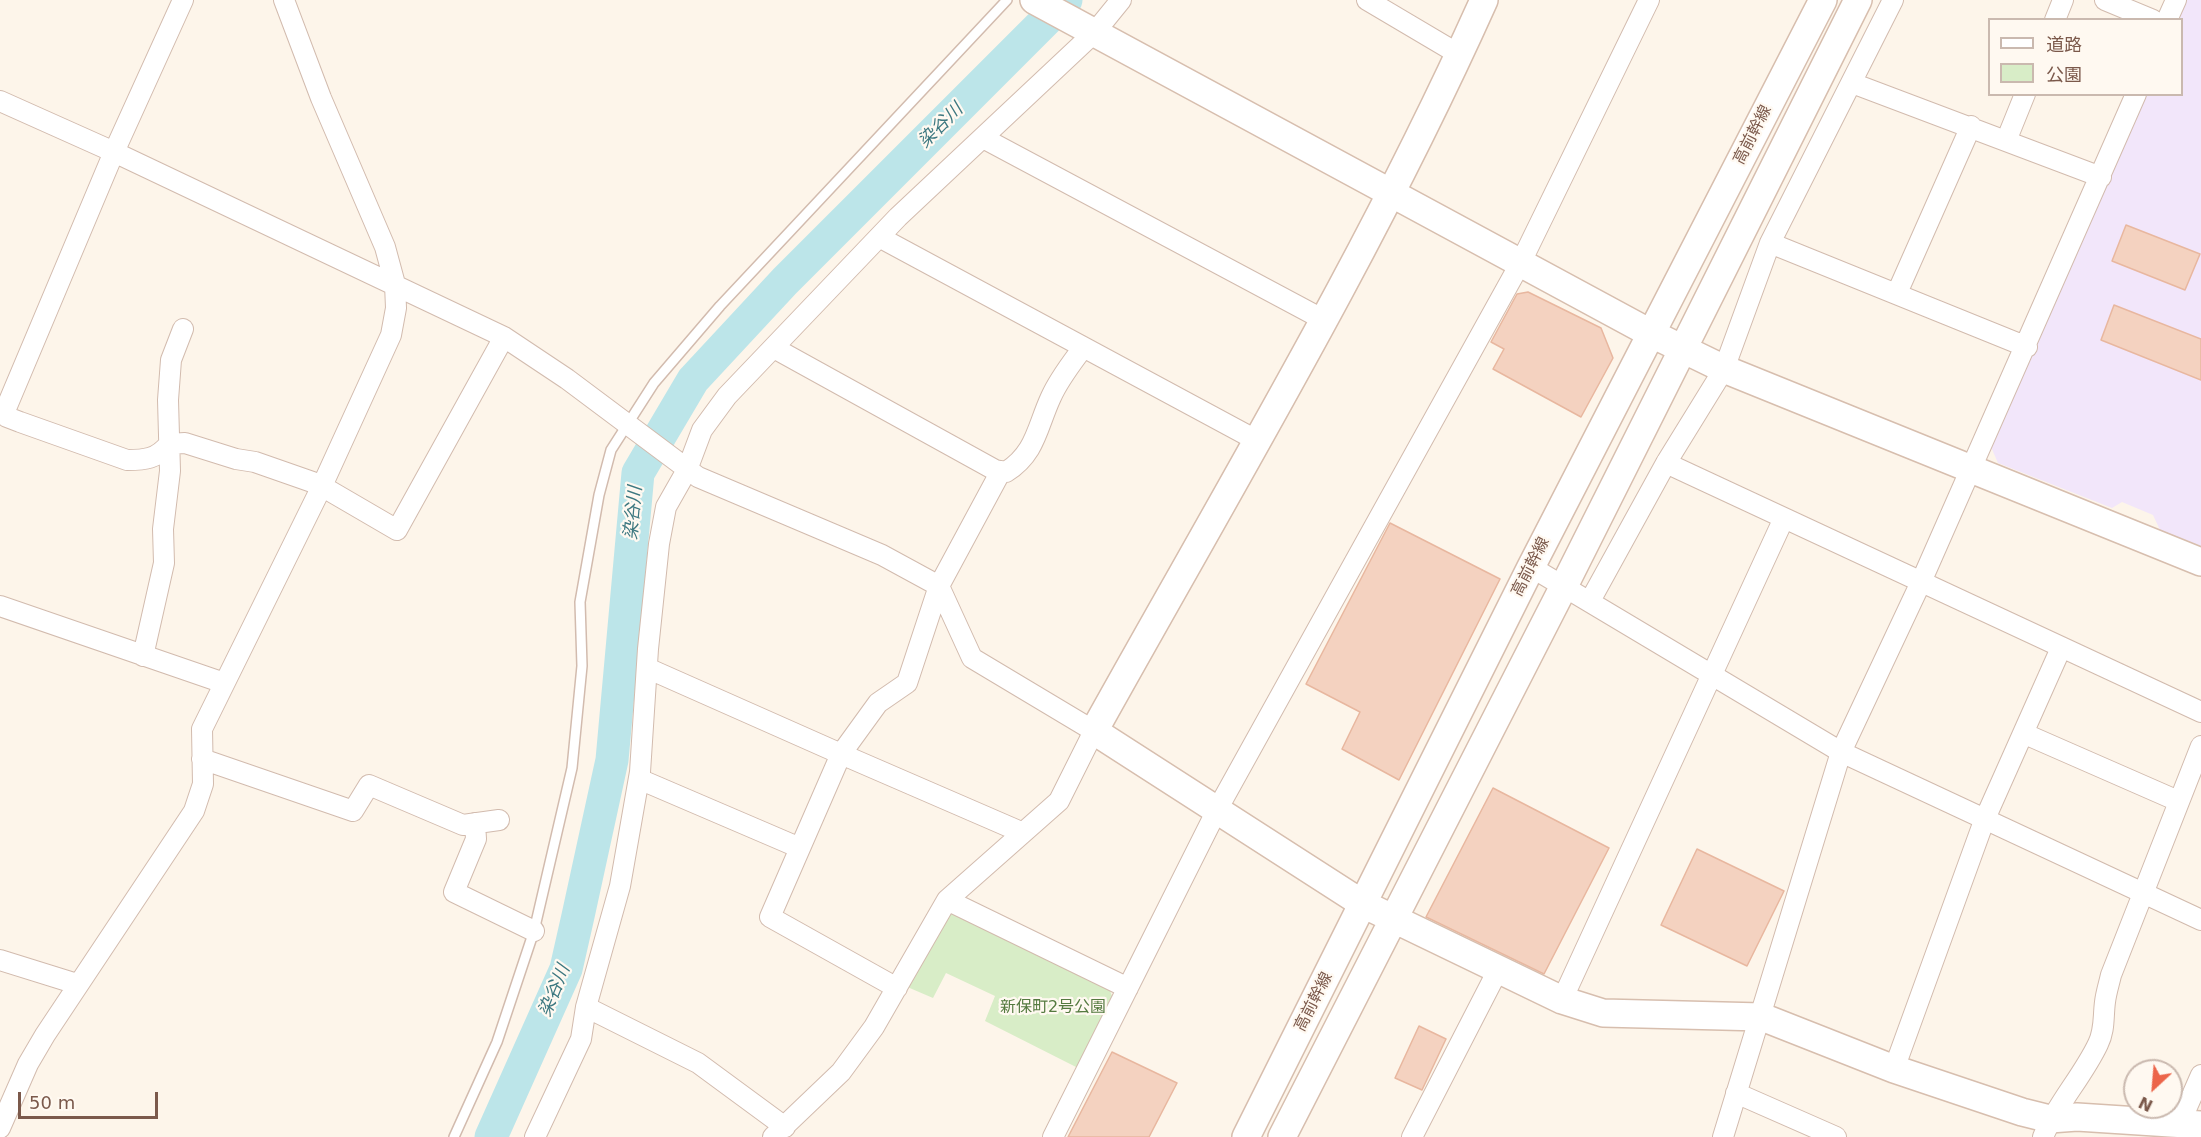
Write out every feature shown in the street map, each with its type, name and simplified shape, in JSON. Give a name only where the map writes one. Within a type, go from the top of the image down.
[{"type":"street","points":[[183,0],[114,152],[7,406],[0,409],[7,417],[127,460],[145,460],[161,454],[169,444],[185,443],[236,459],[255,462],[322,486],[396,530],[504,337]]},
{"type":"street","points":[[0,1128],[28,1064],[77,984],[194,811],[203,784],[202,729],[322,486],[391,335],[396,308],[395,284],[385,247],[316,88],[284,0]]},
{"type":"street","points":[[1034,0],[1650,333],[1724,369],[2201,562]]},
{"type":"street","points":[[535,1137],[581,1039],[585,1007],[620,886],[639,778],[652,604],[664,516],[666,507],[687,470],[702,430],[727,396],[879,237],[983,138],[1121,0]]},
{"type":"street","points":[[1367,0],[1460,55]]},
{"type":"street","points":[[585,1007],[698,1063],[779,1132],[841,1072],[874,1027],[947,900],[1021,832],[1059,801],[1094,731],[1324,320],[1460,55],[1484,0]]},
{"type":"street","points":[[1053,1137],[1217,810],[1521,262],[1648,0]]},
{"type":"street","name":"高前幹線","points":[[1246,1137],[1531,567],[1823,0]]},
{"type":"street","name":"高前幹線","points":[[1282,1137],[1564,586],[1858,0]]},
{"type":"street","points":[[1590,601],[1666,464],[1724,369],[1770,243],[1893,0]]},
{"type":"street","points":[[2056,18],[2063,0]]},
{"type":"street","points":[[2105,0],[2147,18]]},
{"type":"street","points":[[2168,18],[2176,0]]},
{"type":"street","points":[[1852,83],[2101,177]]},
{"type":"street","points":[[2006,141],[2024,96]]},
{"type":"street","points":[[1723,1137],[1762,1017],[1841,752],[1921,582],[2135,96]]},
{"type":"street","points":[[0,101],[114,152],[504,337],[567,379],[698,477],[882,555],[939,586],[972,658],[1094,731],[1363,904],[1498,970],[1562,999],[1603,1013],[1762,1017],[1894,1069],[2022,1112],[2047,1128]]},
{"type":"street","points":[[1898,293],[1971,126]]},
{"type":"street","points":[[983,138],[1324,320]]},
{"type":"street","points":[[879,237],[1082,349],[1256,440]]},
{"type":"street","points":[[1770,243],[1898,293],[2026,347]]},
{"type":"street","points":[[143,656],[164,563],[163,529],[170,471],[171,360],[183,329]]},
{"type":"street","points":[[774,348],[1006,472],[1021,462],[1033,445],[1051,397],[1082,349]]},
{"type":"street","points":[[1666,464],[2201,712]]},
{"type":"street","points":[[897,988],[770,917],[841,754],[878,703],[907,683],[939,586],[1001,471]]},
{"type":"street","points":[[1562,999],[1784,518]]},
{"type":"street","points":[[1531,567],[1841,752],[2201,920]]},
{"type":"street","points":[[0,606],[224,683]]},
{"type":"street","points":[[1894,1069],[1984,820],[2025,734],[2061,648]]},
{"type":"street","points":[[647,668],[1021,832]]},
{"type":"street","points":[[2025,734],[2178,801]]},
{"type":"street","points":[[2047,1128],[2099,1043],[2105,1026],[2105,1003],[2111,975],[2201,747]]},
{"type":"street","points":[[202,759],[353,811],[369,785],[463,825],[499,820]]},
{"type":"street","points":[[639,778],[800,848]]},
{"type":"street","points":[[475,823],[476,839],[454,892],[534,931]]},
{"type":"street","points":[[947,900],[1128,987]]},
{"type":"street","points":[[0,960],[77,984]]},
{"type":"street","points":[[1412,1137],[1498,970]]},
{"type":"street","points":[[2047,1128],[2077,1117],[2190,1124],[2201,1075]]},
{"type":"street","points":[[1736,1093],[1836,1137]]},
{"type":"lane","points":[[454,1137],[497,1042],[534,931],[572,768],[582,666],[580,602],[591,535],[611,450],[654,383],[720,306],[1007,0]]},
{"type":"shaded area","points":[[2185,0],[2201,0],[2201,546],[2160,530],[2153,515],[2122,502],[2112,508],[1998,463],[1991,447],[2144,96],[2183,96],[2183,18],[2177,18]]},
{"type":"green space","name":"新保町2号公園","points":[[949,911],[1109,988],[1112,996],[1078,1068],[985,1021],[995,996],[946,973],[933,998],[905,986]]},
{"type":"building","points":[[2126,225],[2200,254],[2185,290],[2112,261]]},
{"type":"building","points":[[1528,292],[1601,328],[1613,358],[1581,417],[1493,369],[1504,349],[1491,342],[1517,294]]},
{"type":"building","points":[[2114,305],[2201,339],[2201,380],[2101,340]]},
{"type":"building","points":[[1390,523],[1500,579],[1399,780],[1342,749],[1360,712],[1306,684]]},
{"type":"building","points":[[1493,788],[1609,848],[1544,974],[1426,917]]},
{"type":"building","points":[[1697,849],[1784,891],[1747,966],[1661,925]]},
{"type":"building","points":[[1419,1026],[1446,1039],[1422,1090],[1395,1078]]},
{"type":"building","points":[[1112,1052],[1177,1083],[1149,1137],[1068,1137]]},
{"type":"waterway","name":"染谷川","points":[[491,1137],[566,969],[578,916],[612,760],[638,473],[693,380],[785,281],[1066,0]]}]
